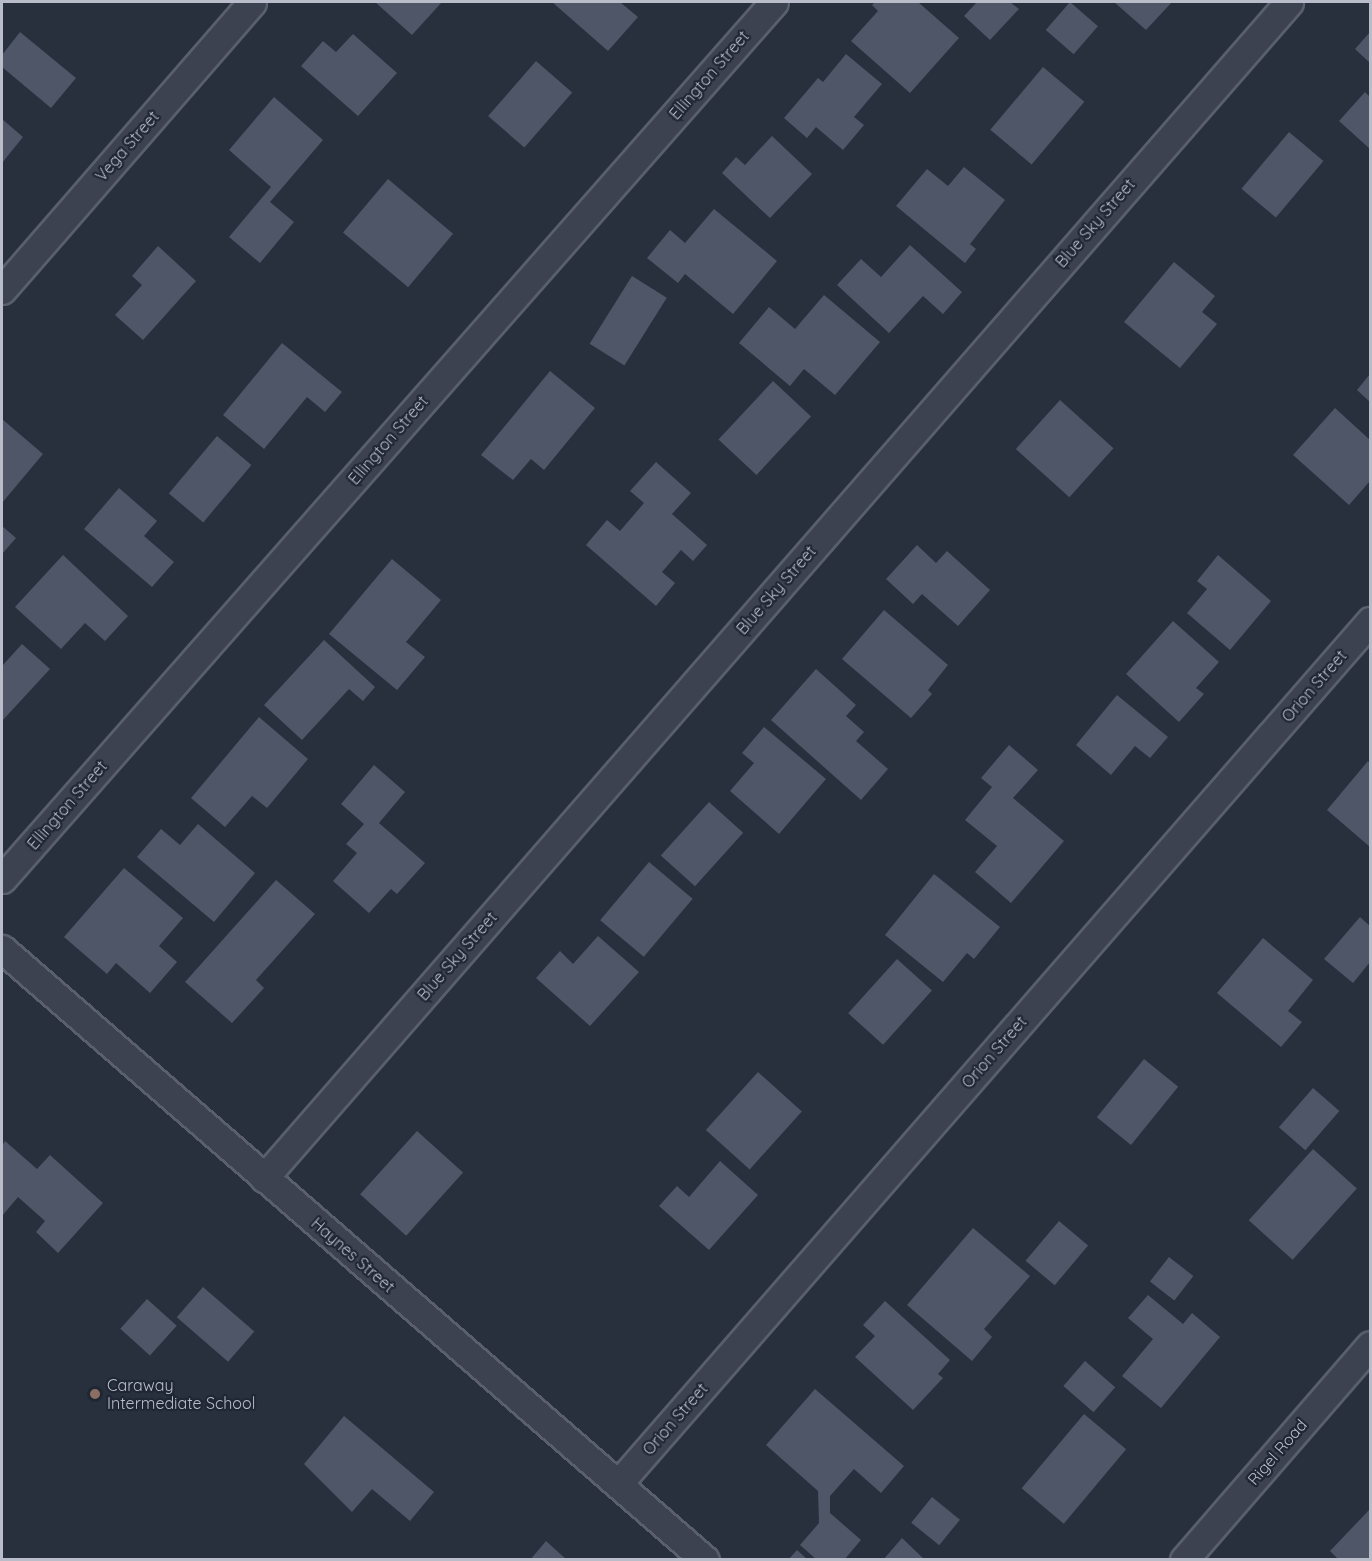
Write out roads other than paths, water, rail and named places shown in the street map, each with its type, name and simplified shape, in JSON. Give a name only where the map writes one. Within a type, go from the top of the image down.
[{"type":"street","name":"Vega Street","points":[[2,290],[252,2]]},
{"type":"street","name":"Ellington Street","points":[[2,879],[774,2]]},
{"type":"street","name":"Blue Sky Street","points":[[264,1178],[1288,2]]},
{"type":"street","name":"Orion Street","points":[[618,1484],[1371,621]]},
{"type":"street","name":"Haynes Street","points":[[2,950],[705,1560]]},
{"type":"street","name":"Rigel Road","points":[[1184,1560],[1371,1345]]},
{"type":"place","name":"Caraway Intermediate School","points":[[95,1394]]}]
